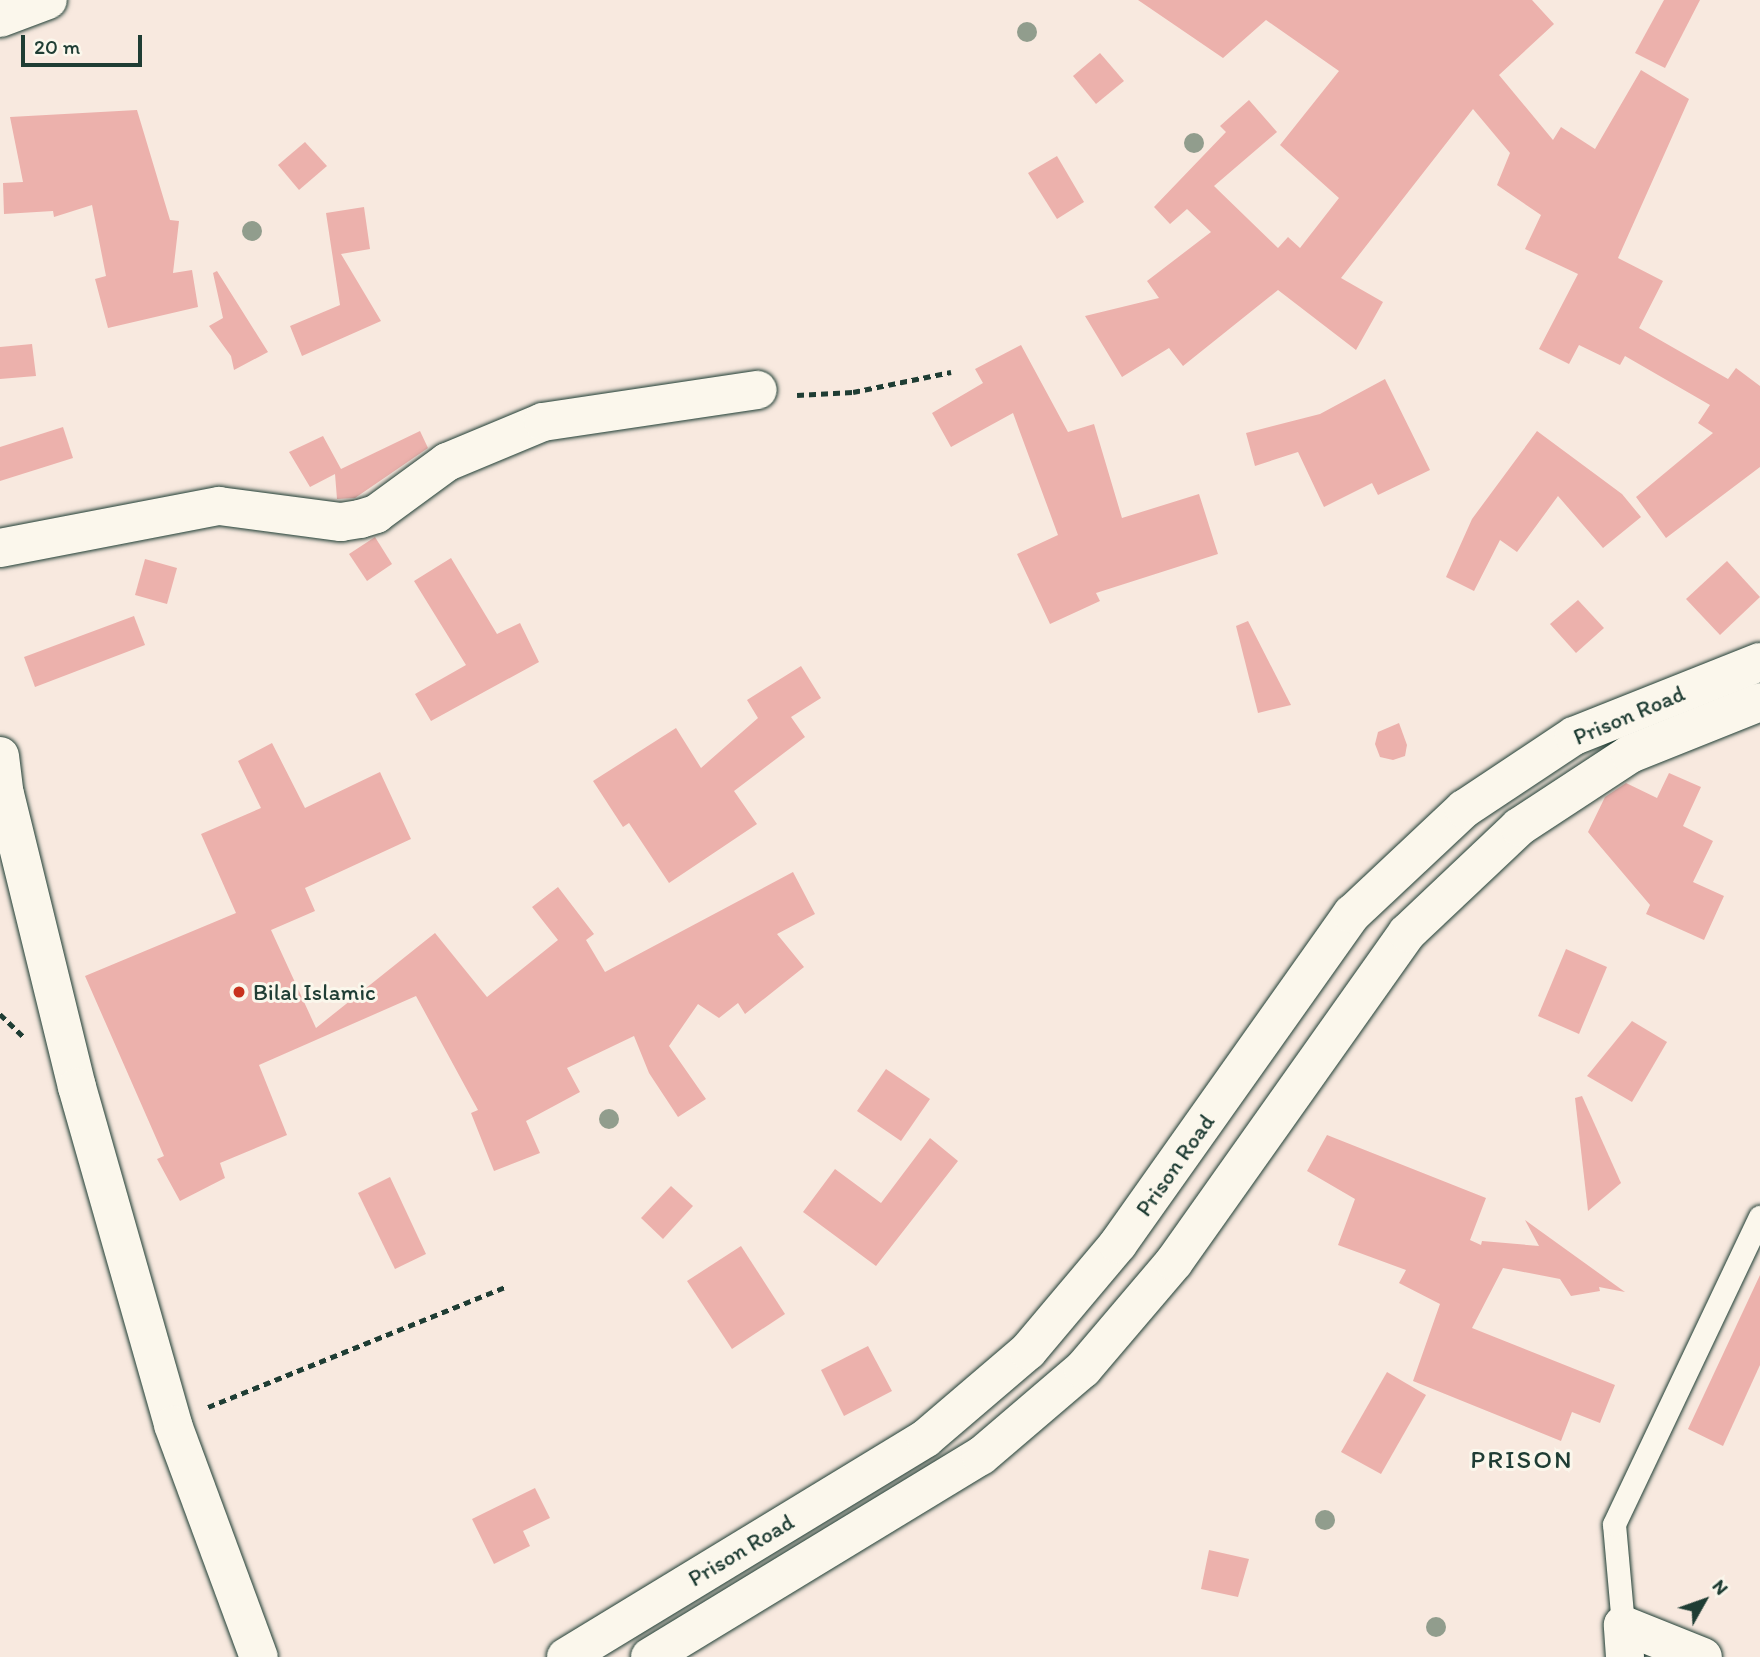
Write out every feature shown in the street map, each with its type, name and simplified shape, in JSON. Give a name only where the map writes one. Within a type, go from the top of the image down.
[{"type":"street","points":[[0,18],[48,0]]},
{"type":"street","points":[[0,548],[219,506],[341,522],[360,519],[376,514],[447,462],[543,422],[758,390]]},
{"type":"street","name":"Prison Road","points":[[566,1657],[926,1438],[1028,1351],[1118,1244],[1352,914],[1464,809],[1574,736],[1760,662]]},
{"type":"street","name":"Prison Road","points":[[650,1657],[981,1456],[1083,1369],[1174,1262],[1407,933],[1519,827],[1629,754],[1760,702]]},
{"type":"street","points":[[0,755],[5,794],[77,1087],[173,1425],[259,1657]]},
{"type":"street","points":[[1624,1641],[1703,1657]]},
{"type":"lane","points":[[1624,1641],[1614,1524],[1760,1217]]},
{"type":"path","points":[[758,390],[812,397],[951,372]]},
{"type":"path","points":[[173,1425],[507,1286]]},
{"type":"building","points":[[1138,0],[1532,0],[1554,24],[1499,75],[1553,140],[1561,127],[1595,149],[1641,70],[1689,99],[1618,258],[1663,281],[1639,328],[1728,379],[1736,368],[1760,386],[1760,467],[1666,538],[1636,497],[1713,433],[1698,423],[1710,405],[1625,356],[1620,365],[1579,345],[1569,364],[1539,349],[1578,274],[1525,249],[1541,215],[1497,185],[1510,153],[1473,109],[1341,278],[1383,302],[1356,350],[1278,290],[1183,366],[1169,348],[1122,377],[1085,316],[1159,298],[1147,281],[1211,232],[1187,209],[1170,224],[1154,207],[1226,132],[1220,126],[1249,100],[1277,132],[1214,186],[1278,248],[1288,237],[1300,248],[1339,198],[1280,145],[1339,71],[1266,20],[1223,58]]},
{"type":"building","points":[[1664,0],[1700,0],[1665,68],[1635,53]]},
{"type":"building","points":[[1100,53],[1124,81],[1096,104],[1073,76]]},
{"type":"building","points":[[137,110],[170,220],[179,221],[173,273],[192,270],[198,307],[108,328],[95,279],[106,276],[92,205],[54,217],[53,211],[4,214],[3,183],[23,182],[10,117]]},
{"type":"building","points":[[305,142],[327,166],[299,190],[278,165]]},
{"type":"building","points":[[1057,156],[1084,202],[1057,219],[1028,173]]},
{"type":"building","points":[[364,207],[370,249],[341,254],[381,321],[302,356],[290,326],[340,305],[326,213]]},
{"type":"building","points":[[217,271],[268,352],[234,370],[231,356],[209,326],[223,318],[213,273]]},
{"type":"building","points":[[32,344],[36,376],[0,379],[0,347]]},
{"type":"building","points":[[1021,345],[1068,432],[1094,424],[1122,518],[1199,494],[1218,554],[1096,593],[1100,601],[1050,624],[1017,554],[1058,535],[1013,413],[951,447],[932,413],[983,383],[975,369]]},
{"type":"building","points":[[1385,379],[1430,470],[1378,495],[1372,483],[1324,507],[1298,452],[1255,466],[1246,433],[1320,414]]},
{"type":"building","points":[[63,427],[73,458],[0,481],[0,447]]},
{"type":"building","points":[[420,431],[428,448],[355,498],[337,499],[335,474],[310,487],[289,452],[323,436],[341,469]]},
{"type":"building","points":[[1537,431],[1622,494],[1641,517],[1603,548],[1558,496],[1517,552],[1500,540],[1474,591],[1446,577],[1472,519]]},
{"type":"building","points":[[375,537],[392,564],[367,581],[349,554]]},
{"type":"building","points":[[451,558],[497,634],[520,623],[539,662],[431,721],[415,694],[466,665],[414,581]]},
{"type":"building","points":[[145,559],[177,568],[167,604],[135,595]]},
{"type":"building","points":[[1727,561],[1760,597],[1720,635],[1686,599]]},
{"type":"building","points":[[1578,600],[1604,628],[1576,653],[1550,624]]},
{"type":"building","points":[[134,616],[145,645],[35,687],[24,657]]},
{"type":"building","points":[[1248,621],[1291,705],[1258,713],[1236,626]]},
{"type":"building","points":[[801,666],[821,698],[791,717],[805,737],[734,791],[757,824],[669,883],[629,823],[623,827],[593,781],[676,728],[701,768],[758,718],[747,700]]},
{"type":"building","points":[[1399,723],[1407,745],[1405,756],[1393,760],[1380,757],[1375,744],[1378,732]]},
{"type":"building","points":[[272,743],[305,808],[380,772],[411,839],[305,888],[315,911],[271,930],[316,1028],[435,933],[487,997],[558,940],[532,907],[558,887],[594,934],[586,940],[605,972],[793,872],[815,914],[777,934],[804,967],[745,1014],[738,1003],[719,1018],[698,1004],[669,1046],[706,1099],[678,1117],[649,1073],[634,1036],[567,1068],[580,1092],[526,1121],[540,1153],[494,1171],[471,1113],[478,1110],[416,996],[259,1065],[287,1135],[220,1163],[225,1178],[180,1201],[157,1159],[164,1156],[85,976],[236,913],[201,834],[261,808],[238,761]]},
{"type":"building","points":[[1669,773],[1701,787],[1683,826],[1713,841],[1693,882],[1724,896],[1704,940],[1646,914],[1650,905],[1588,832],[1605,797],[1626,783],[1657,798]]},
{"type":"building","points":[[1566,949],[1607,967],[1579,1034],[1538,1016]]},
{"type":"building","points":[[1632,1021],[1667,1042],[1632,1102],[1587,1076]]},
{"type":"building","points":[[886,1069],[930,1099],[901,1141],[857,1111]]},
{"type":"building","points":[[1582,1096],[1621,1183],[1588,1211],[1575,1098]]},
{"type":"building","points":[[1327,1135],[1486,1198],[1470,1240],[1481,1245],[1482,1241],[1539,1246],[1525,1220],[1625,1292],[1599,1287],[1600,1291],[1571,1296],[1560,1279],[1503,1268],[1472,1328],[1615,1385],[1600,1423],[1572,1412],[1561,1441],[1413,1381],[1440,1304],[1399,1283],[1406,1270],[1338,1245],[1355,1199],[1307,1171]]},
{"type":"building","points":[[930,1138],[958,1161],[876,1266],[803,1212],[835,1169],[881,1203]]},
{"type":"building","points":[[390,1177],[426,1254],[395,1269],[358,1193]]},
{"type":"building","points":[[671,1186],[693,1206],[663,1239],[641,1218]]},
{"type":"building","points":[[741,1246],[785,1314],[732,1349],[687,1281]]},
{"type":"building","points":[[1760,1275],[1760,1365],[1723,1446],[1688,1429]]},
{"type":"building","points":[[868,1346],[892,1391],[844,1416],[821,1370]]},
{"type":"building","points":[[1387,1372],[1426,1395],[1381,1474],[1341,1452]]},
{"type":"building","points":[[535,1488],[550,1518],[523,1531],[530,1546],[494,1564],[472,1519]]},
{"type":"building","points":[[1209,1550],[1249,1559],[1238,1597],[1201,1589]]},
{"type":"place","name":"Bilal Islamic","points":[[239,992]]},
{"type":"district","name":"PRISON","points":[[1522,1460]]}]
